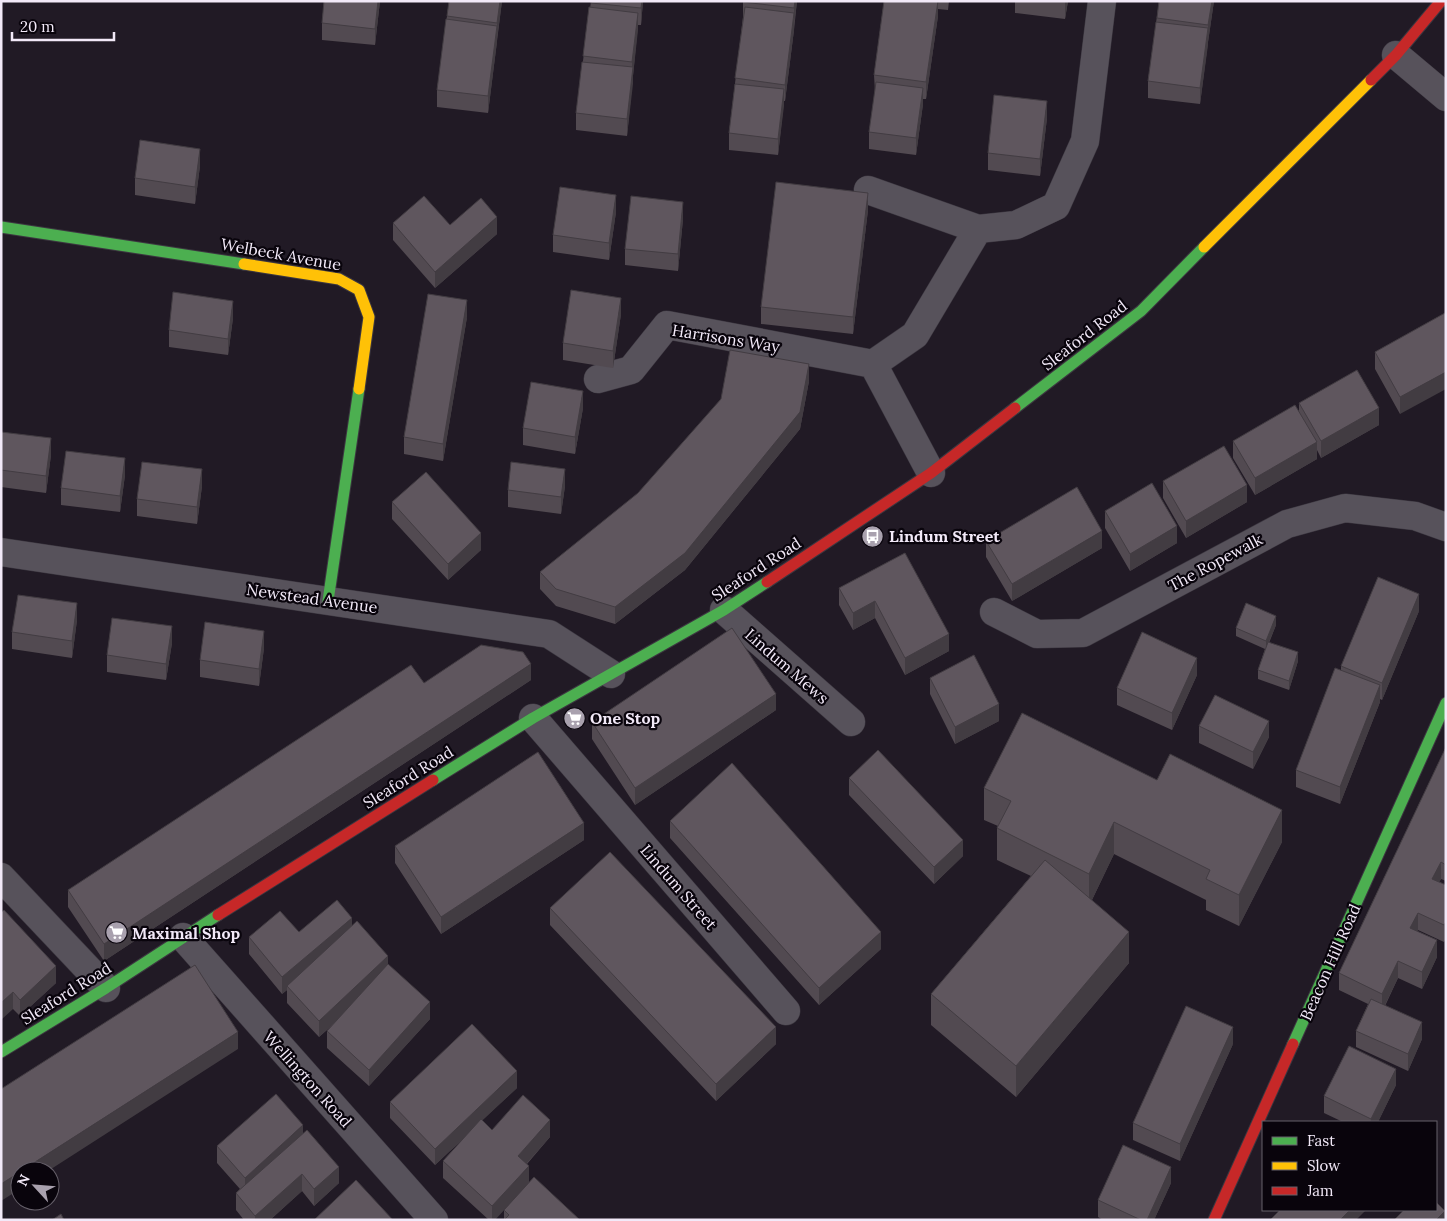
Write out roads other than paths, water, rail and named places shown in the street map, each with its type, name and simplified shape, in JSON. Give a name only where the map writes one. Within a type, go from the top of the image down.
[{"type":"street","points":[[868,190],[978,230],[1016,226],[1056,206],[1086,141],[1102,1]]},
{"type":"street","name":"Sleaford Road","points":[[1,1052],[106,988],[182,937],[533,718],[724,610],[931,473],[1142,311],[1396,54],[1442,1]]},
{"type":"street","points":[[1396,54],[1446,97]]},
{"type":"street","name":"Welbeck Avenue","points":[[1,227],[340,278],[359,290],[369,316],[328,601]]},
{"type":"street","points":[[931,473],[873,364],[915,335],[978,230]]},
{"type":"street","name":"Harrisons Way","points":[[598,379],[631,370],[667,325],[873,364]]},
{"type":"street","name":"The Ropewalk","points":[[994,612],[1037,634],[1083,633],[1288,524],[1345,508],[1415,516],[1446,526]]},
{"type":"street","name":"Newstead Avenue","points":[[1,552],[549,634],[611,674]]},
{"type":"street","name":"Lindum Mews","points":[[724,610],[851,722]]},
{"type":"street","name":"Beacon Hill Road","points":[[1214,1220],[1444,716]]},
{"type":"street","name":"Lindum Street","points":[[533,718],[786,1011]]},
{"type":"street","points":[[1,877],[106,988]]},
{"type":"street","name":"Wellington Road","points":[[182,937],[434,1220]]},
{"type":"place","name":"Lindum Street","points":[[873,536]]},
{"type":"place","name":"One Stop","points":[[574,718]]},
{"type":"place","name":"Maximal Shop","points":[[116,933]]}]
